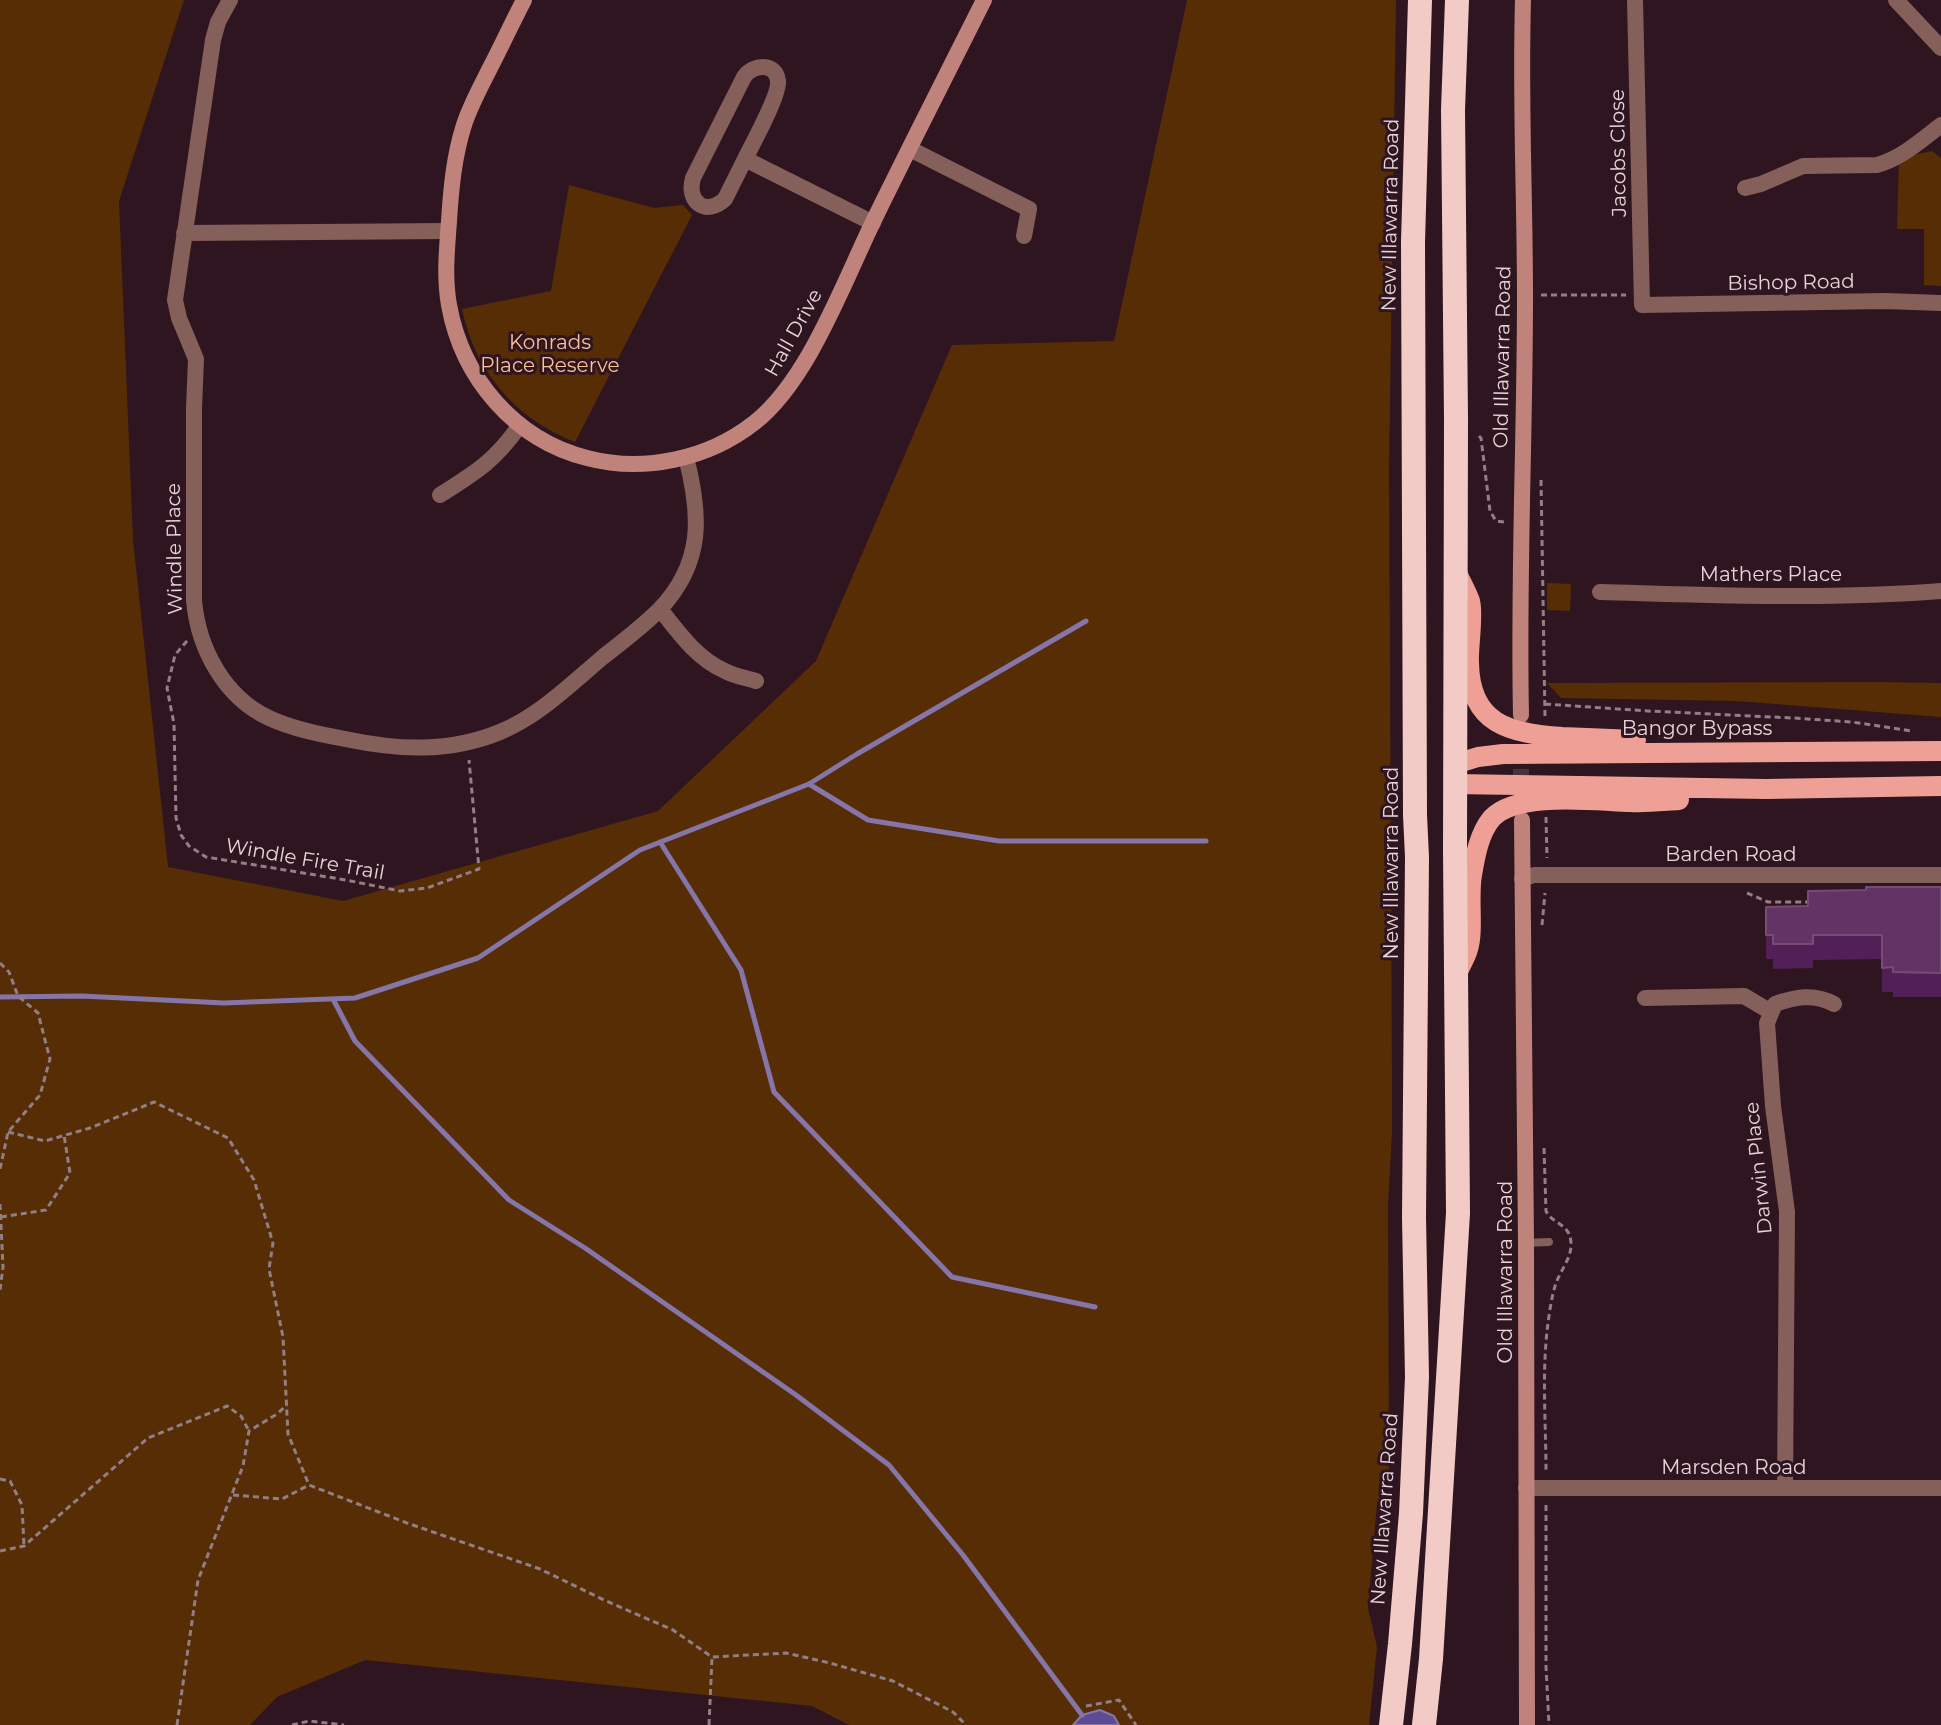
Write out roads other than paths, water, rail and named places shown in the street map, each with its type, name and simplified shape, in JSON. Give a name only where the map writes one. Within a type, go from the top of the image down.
[{"type":"highway","name":"New Illawarra Road","points":[[1391,1725],[1411,1513],[1417,1377],[1414,1217],[1417,857],[1413,242],[1420,0]]},
{"type":"highway","points":[[1424,1725],[1431,1659],[1458,1213],[1453,110],[1457,0]]},
{"type":"highway","points":[[1415,779],[1455,774]]},
{"type":"main road","points":[[1455,569],[1470,604],[1469,667],[1472,690],[1482,710],[1503,727],[1570,745]]},
{"type":"main road","name":"Bangor Bypass","points":[[1455,774],[1478,757],[1570,745],[1704,753],[1941,751]]},
{"type":"main road","points":[[1455,774],[1504,785],[1634,802],[1736,797],[1766,789],[1941,786]]},
{"type":"main road","points":[[1456,976],[1469,947],[1470,886],[1479,843],[1487,825],[1503,809],[1512,805],[1573,792]]},
{"type":"street","name":"Windle Place","points":[[230,0],[218,22],[213,40],[175,300],[196,359],[195,619],[209,657],[234,692],[266,717],[307,731],[386,747],[427,749],[500,732],[534,714],[660,609],[680,581],[694,545],[697,512],[686,457]]},
{"type":"street","name":"Hall Drive","points":[[524,0],[464,123],[455,161],[446,280],[454,328],[472,371],[520,425],[552,446],[599,461],[629,463],[652,463],[686,457],[713,448],[755,422],[786,390],[834,306],[984,0]]},
{"type":"street","name":"Old Illawarra Road","points":[[1521,715],[1525,295],[1523,0]]},
{"type":"street","name":"Jacobs Close","points":[[1635,0],[1642,300]]},
{"type":"street","points":[[1896,0],[1941,48]]},
{"type":"street","points":[[756,67],[765,67],[777,77],[778,90],[745,159],[721,204],[709,207],[697,202],[691,192],[693,178],[746,73],[756,67]]},
{"type":"street","points":[[1745,188],[1803,166],[1886,163],[1941,125]]},
{"type":"street","points":[[910,149],[1029,209],[1024,236]]},
{"type":"street","points":[[745,159],[873,223]]},
{"type":"street","points":[[184,233],[448,231]]},
{"type":"street","name":"Bishop Road","points":[[1642,300],[1941,303]]},
{"type":"street","points":[[440,495],[487,465],[520,425]]},
{"type":"street","name":"Mathers Place","points":[[1600,592],[1885,595],[1941,591]]},
{"type":"street","points":[[660,609],[696,652],[711,664],[725,672],[756,681]]},
{"type":"street","name":"Old Illawarra Road","points":[[1522,820],[1527,1725]]},
{"type":"street","name":"Barden Road","points":[[1522,879],[1534,875],[1941,875]]},
{"type":"street","points":[[1645,998],[1744,996],[1771,1012],[1775,1004],[1796,996],[1825,999],[1834,1004]]},
{"type":"street","name":"Darwin Place","points":[[1771,1012],[1767,1023],[1773,1106],[1787,1212],[1785,1488]]},
{"type":"street","name":"Marsden Road","points":[[1526,1488],[1941,1488]]},
{"type":"lane","points":[[1526,1243],[1549,1242]]},
{"type":"waterway","points":[[0,997],[82,996],[224,1003],[355,998],[478,958],[640,850],[809,784],[1086,621]]},
{"type":"waterway","points":[[809,784],[868,820],[999,841],[1206,841]]},
{"type":"waterway","points":[[660,842],[741,970],[774,1092],[952,1277],[1095,1307]]},
{"type":"waterway","points":[[333,999],[355,1041],[509,1200],[585,1248],[796,1395],[889,1465],[963,1555],[1082,1715]]},
{"type":"tunnel","points":[[1521,721],[1521,794]]},
{"type":"park label","name":"Konrads Place Reserve","points":[[550,354]]}]
